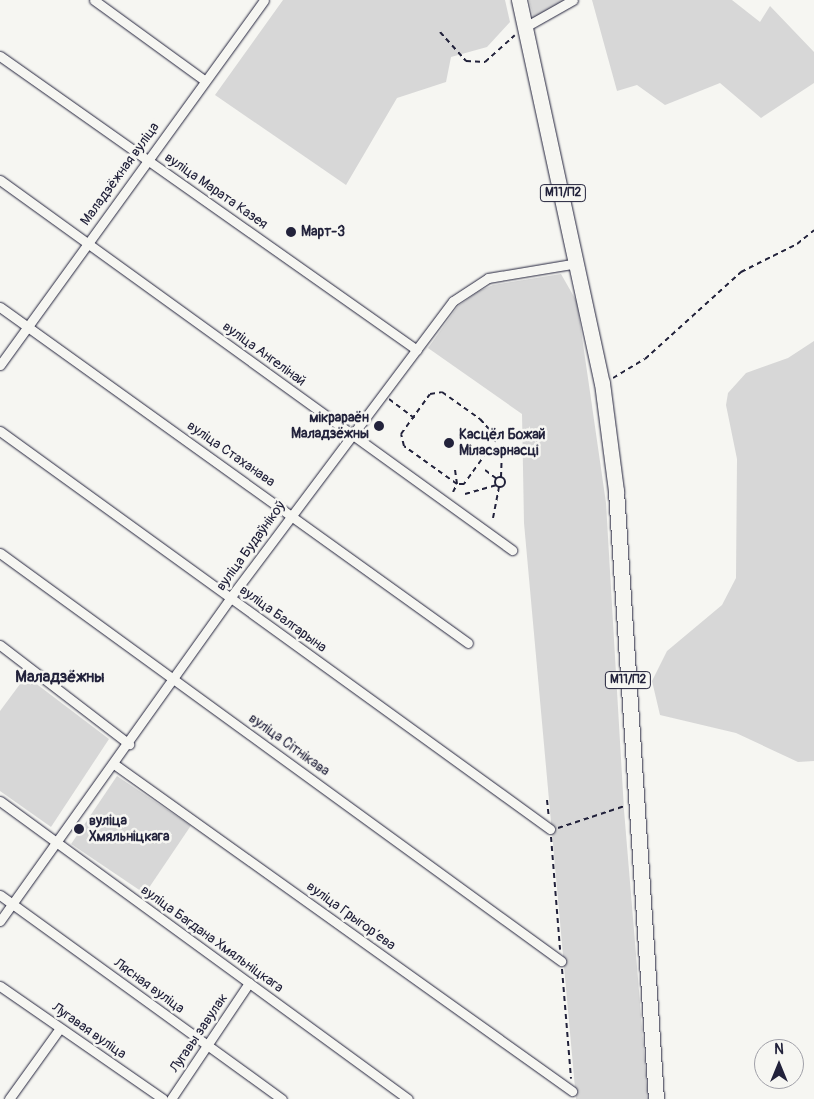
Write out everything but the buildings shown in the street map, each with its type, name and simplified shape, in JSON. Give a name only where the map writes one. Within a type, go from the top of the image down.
[{"type":"highway","name":"М11/П2","points":[[519,0],[578,263],[602,383],[616,491],[656,1099]]},
{"type":"street","points":[[94,0],[204,80]]},
{"type":"street","name":"Маладзёжная вуліца","points":[[0,365],[204,80],[264,0]]},
{"type":"street","points":[[525,27],[574,0]]},
{"type":"street","name":"вуліца Марата Казея","points":[[0,56],[417,350]]},
{"type":"street","name":"вуліца Ангелінай","points":[[0,180],[88,241],[352,436],[512,550]]},
{"type":"street","name":"вуліца Будаўнікоў","points":[[0,921],[129,744],[230,598],[453,301],[488,278],[578,263]]},
{"type":"street","name":"вуліца Стаханава","points":[[0,307],[292,514],[468,643]]},
{"type":"street","name":"вуліца Балгарына","points":[[0,431],[550,829]]},
{"type":"street","name":"вуліца Сітнікава","points":[[0,553],[561,961]]},
{"type":"street","points":[[0,645],[129,744]]},
{"type":"street","name":"вуліца Грыгорʼева","points":[[114,764],[572,1092]]},
{"type":"street","name":"вуліца Багдана Хмяльніцкага","points":[[0,801],[408,1099]]},
{"type":"street","name":"Лясная вуліца","points":[[0,895],[282,1099]]},
{"type":"street","name":"Лугавы завулак","points":[[171,1099],[249,983]]},
{"type":"street","name":"Лугавая вуліца","points":[[0,986],[163,1099]]},
{"type":"street","points":[[9,1099],[60,1028]]},
{"type":"path","points":[[440,32],[466,61],[485,62],[525,27]]},
{"type":"path","points":[[602,383],[645,359],[741,272],[797,244],[814,230]]},
{"type":"path","points":[[442,392],[480,420],[497,438],[464,484],[457,484],[404,446],[401,434],[413,417],[430,394],[442,392]]},
{"type":"path","points":[[383,394],[416,419]]},
{"type":"path","points":[[493,518],[500,487],[506,483],[501,477],[502,453]]},
{"type":"path","points":[[453,492],[457,484],[455,469]]},
{"type":"path","points":[[485,470],[497,479]]},
{"type":"path","points":[[497,479],[501,477]]},
{"type":"path","points":[[496,485],[497,479]]},
{"type":"path","points":[[465,494],[496,485],[500,487]]},
{"type":"path","points":[[550,829],[637,806]]},
{"type":"shaded area","points":[[283,0],[505,0],[510,22],[487,47],[451,57],[446,82],[397,98],[346,185],[215,95]]},
{"type":"shaded area","points":[[529,0],[578,0],[534,20]]},
{"type":"shaded area","points":[[592,0],[732,0],[760,22],[770,6],[814,52],[814,83],[761,118],[720,83],[665,105],[637,85],[617,91]]},
{"type":"shaded area","points":[[561,274],[577,302],[606,503],[624,810],[648,1099],[576,1099],[524,523],[522,414],[428,348],[458,306],[479,291],[493,285]]},
{"type":"shaded area","points":[[814,341],[814,761],[798,762],[736,733],[660,715],[652,681],[667,651],[722,605],[736,578],[737,459],[726,405],[728,393],[746,373],[788,358]]},
{"type":"shaded area","points":[[26,676],[109,739],[51,827],[0,791],[0,711]]},
{"type":"shaded area","points":[[117,776],[191,826],[145,894],[71,844]]},
{"type":"place","name":"Март-3","points":[[291,232]]},
{"type":"place","name":"мікрараён Маладзёжны","points":[[379,426]]},
{"type":"place","name":"Касцёл Божай Міласэрнасці","points":[[449,443]]},
{"type":"place","name":"вуліца Хмяльніцкага","points":[[79,829]]},
{"type":"district","name":"Маладзёжны","points":[[60,677]]}]
